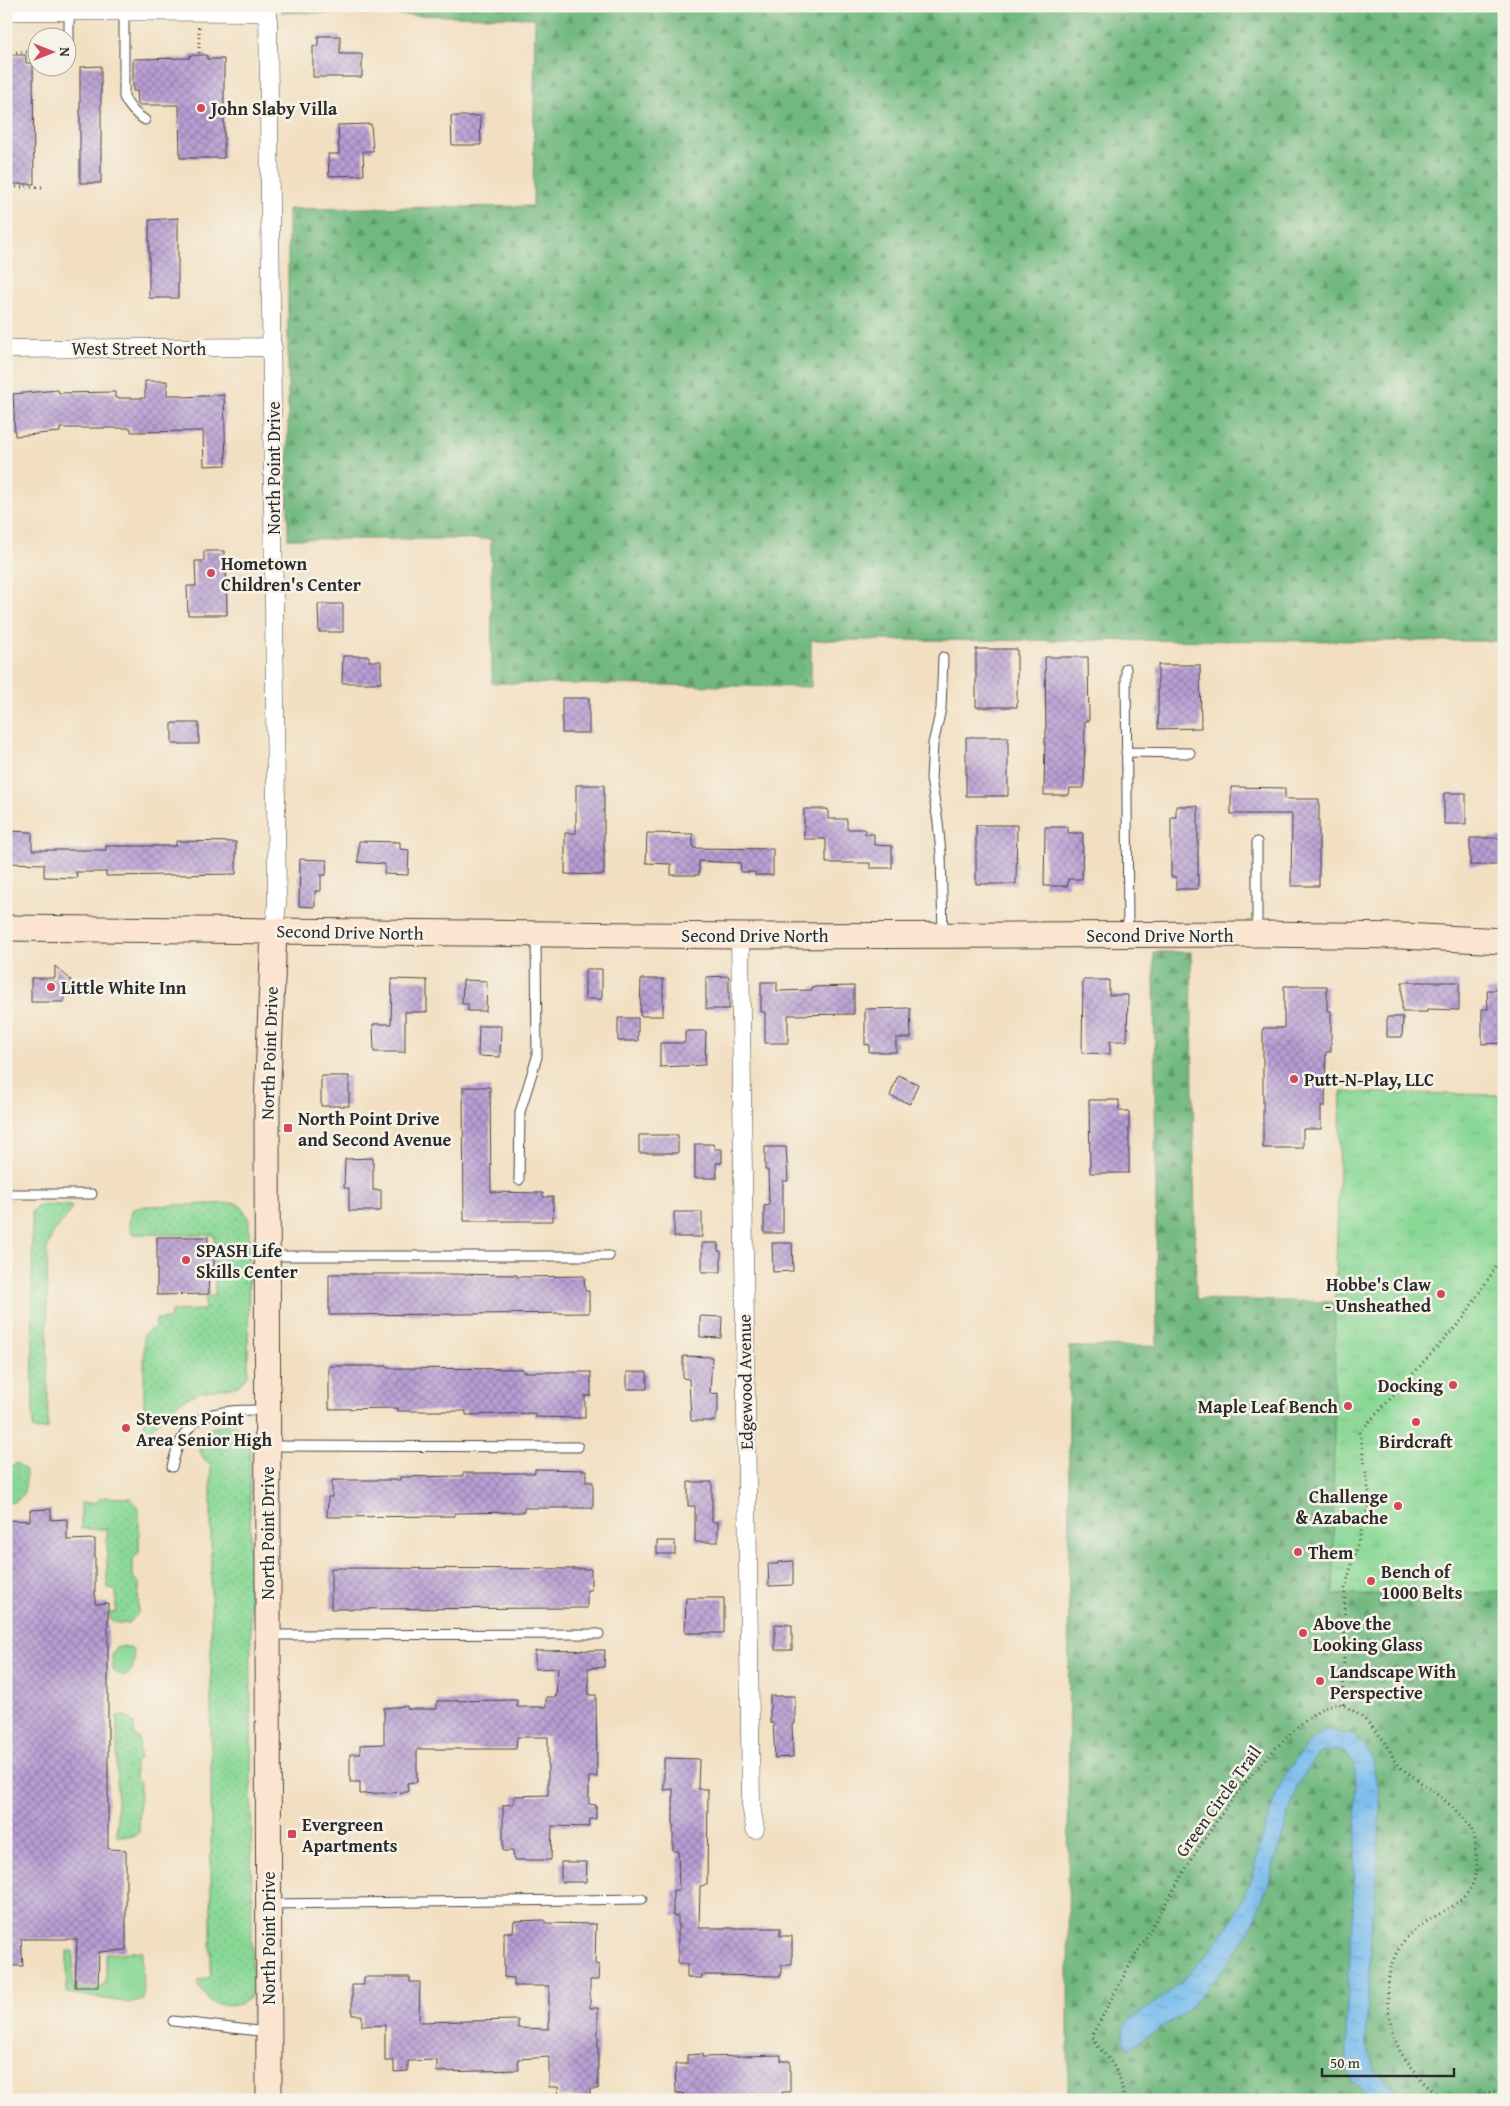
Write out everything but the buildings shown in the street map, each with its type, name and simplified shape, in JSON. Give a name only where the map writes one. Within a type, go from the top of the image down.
[{"type":"street","points":[[6,11],[200,12],[268,9]]},
{"type":"street","name":"North Point Drive","points":[[268,9],[273,347],[277,904],[274,931],[267,1104],[268,2100]]},
{"type":"street","name":"West Street North","points":[[6,349],[273,347]]},
{"type":"street","name":"Second Drive North","points":[[6,928],[740,936],[1257,934],[1504,940]]},
{"type":"street","name":"Edgewood Avenue","points":[[740,936],[751,1805],[755,1829]]},
{"type":"lane","points":[[69,11],[69,28]]},
{"type":"lane","points":[[124,11],[124,97],[134,114],[145,120]]},
{"type":"lane","points":[[943,657],[941,709],[930,779],[938,822],[941,854],[943,936]]},
{"type":"lane","points":[[1126,668],[1128,935]]},
{"type":"lane","points":[[1126,752],[1190,753]]},
{"type":"lane","points":[[1257,842],[1257,934]]},
{"type":"lane","points":[[519,1180],[520,1112],[537,1057],[536,934]]},
{"type":"lane","points":[[6,1194],[92,1194]]},
{"type":"lane","points":[[267,1256],[609,1256]]},
{"type":"lane","points":[[172,1467],[176,1448],[182,1435],[191,1425],[201,1419],[232,1410],[267,1410]]},
{"type":"lane","points":[[267,1446],[578,1447]]},
{"type":"lane","points":[[268,1635],[599,1634]]},
{"type":"lane","points":[[268,1904],[642,1900]]},
{"type":"lane","points":[[173,2021],[268,2032]]},
{"type":"path","points":[[200,12],[200,55]]},
{"type":"path","points":[[6,52],[28,52]]},
{"type":"path","points":[[6,187],[43,187]]},
{"type":"path","points":[[1504,1254],[1462,1320],[1360,1432],[1370,1500],[1345,1588],[1342,1704],[1368,1724],[1386,1743],[1396,1764],[1449,1804],[1472,1828],[1476,1848],[1477,1870],[1468,1894],[1452,1909],[1415,1929],[1400,1946],[1392,1967],[1388,1986],[1390,2024],[1401,2053],[1421,2080],[1437,2094],[1453,2098],[1504,2089]]},
{"type":"path","name":"Green Circle Trail","points":[[1124,2100],[1120,2077],[1098,2048],[1092,2036],[1122,1978],[1195,1853],[1243,1784],[1276,1747],[1319,1709],[1334,1703],[1342,1704]]},
{"type":"green space","points":[[282,6],[1504,6],[1504,641],[811,640],[811,687],[492,683],[491,539],[288,539],[288,209],[533,206],[535,18],[282,12]]},
{"type":"green space","points":[[1154,952],[1191,952],[1196,1299],[1335,1302],[1333,1595],[1504,1592],[1504,2100],[1068,2100],[1069,1347],[1157,1346]]},
{"type":"green space","points":[[1341,1092],[1504,1095],[1504,1592],[1333,1595],[1335,1302]]},
{"type":"green space","points":[[236,1203],[242,1207],[249,1220],[248,1375],[238,1386],[200,1392],[179,1402],[152,1428],[145,1427],[144,1334],[156,1326],[156,1319],[170,1319],[171,1311],[205,1310],[205,1296],[215,1296],[214,1235],[132,1234],[129,1221],[131,1212],[133,1209],[147,1206]]},
{"type":"green space","points":[[40,1205],[68,1205],[72,1207],[71,1211],[54,1231],[47,1248],[48,1429],[33,1430],[32,1211]]},
{"type":"green space","points":[[227,1424],[236,1425],[250,1437],[252,1983],[250,1997],[240,2004],[230,2006],[209,2001],[198,1985],[199,1980],[211,1977],[211,1467],[200,1452],[199,1445],[200,1439],[210,1429]]},
{"type":"green space","points":[[17,1463],[26,1470],[24,1492],[18,1500],[6,1503],[6,1469]]},
{"type":"green space","points":[[104,1497],[130,1498],[137,1507],[139,1515],[139,1553],[133,1559],[133,1577],[139,1583],[138,1613],[129,1623],[120,1624],[110,1619],[109,1613],[116,1612],[116,1590],[107,1589],[107,1529],[81,1529],[81,1503],[96,1503]]},
{"type":"green space","points":[[124,1646],[133,1649],[134,1661],[131,1671],[124,1675],[113,1670],[112,1655],[116,1648]]},
{"type":"green space","points":[[117,1716],[125,1716],[134,1724],[134,1734],[139,1738],[140,1758],[135,1763],[135,1778],[140,1783],[139,1832],[134,1836],[117,1836]]},
{"type":"green space","points":[[67,1951],[73,1951],[73,1989],[99,1989],[106,1982],[106,1954],[142,1951],[143,2000],[131,2003],[67,1993]]},
{"type":"water","points":[[1326,1729],[1355,1736],[1372,1758],[1380,1802],[1378,1865],[1371,1934],[1366,2042],[1375,2070],[1409,2100],[1374,2100],[1353,2082],[1347,2068],[1346,2021],[1356,1846],[1356,1784],[1354,1763],[1346,1753],[1334,1750],[1320,1753],[1306,1770],[1297,1787],[1268,1885],[1254,1922],[1232,1958],[1187,2011],[1131,2047],[1126,2046],[1123,2037],[1124,2026],[1170,1992],[1193,1970],[1223,1934],[1242,1901],[1250,1881],[1269,1814],[1285,1776],[1295,1759]]},
{"type":"place","name":"John Slaby Villa","points":[[201,108]]},
{"type":"place","name":"Hometown Children's Center","points":[[211,573]]},
{"type":"place","name":"Little White Inn","points":[[51,987]]},
{"type":"place","name":"Putt-N-Play, LLC","points":[[1294,1079]]},
{"type":"place","name":"North Point Drive and Second Avenue","points":[[288,1128]]},
{"type":"place","name":"SPASH Life Skills Center","points":[[186,1260]]},
{"type":"place","name":"Hobbe's Claw - Unsheathed","points":[[1441,1294]]},
{"type":"place","name":"Docking","points":[[1453,1385]]},
{"type":"place","name":"Maple Leaf Bench","points":[[1348,1406]]},
{"type":"place","name":"Birdcraft","points":[[1416,1422]]},
{"type":"place","name":"Stevens Point Area Senior High","points":[[126,1428]]},
{"type":"place","name":"Challenge & Azabache","points":[[1398,1506]]},
{"type":"place","name":"Them","points":[[1298,1552]]},
{"type":"place","name":"Bench of 1000 Belts","points":[[1371,1581]]},
{"type":"place","name":"Above the Looking Glass","points":[[1303,1633]]},
{"type":"place","name":"Landscape With Perspective","points":[[1320,1681]]},
{"type":"place","name":"Evergreen Apartments","points":[[292,1834]]}]
